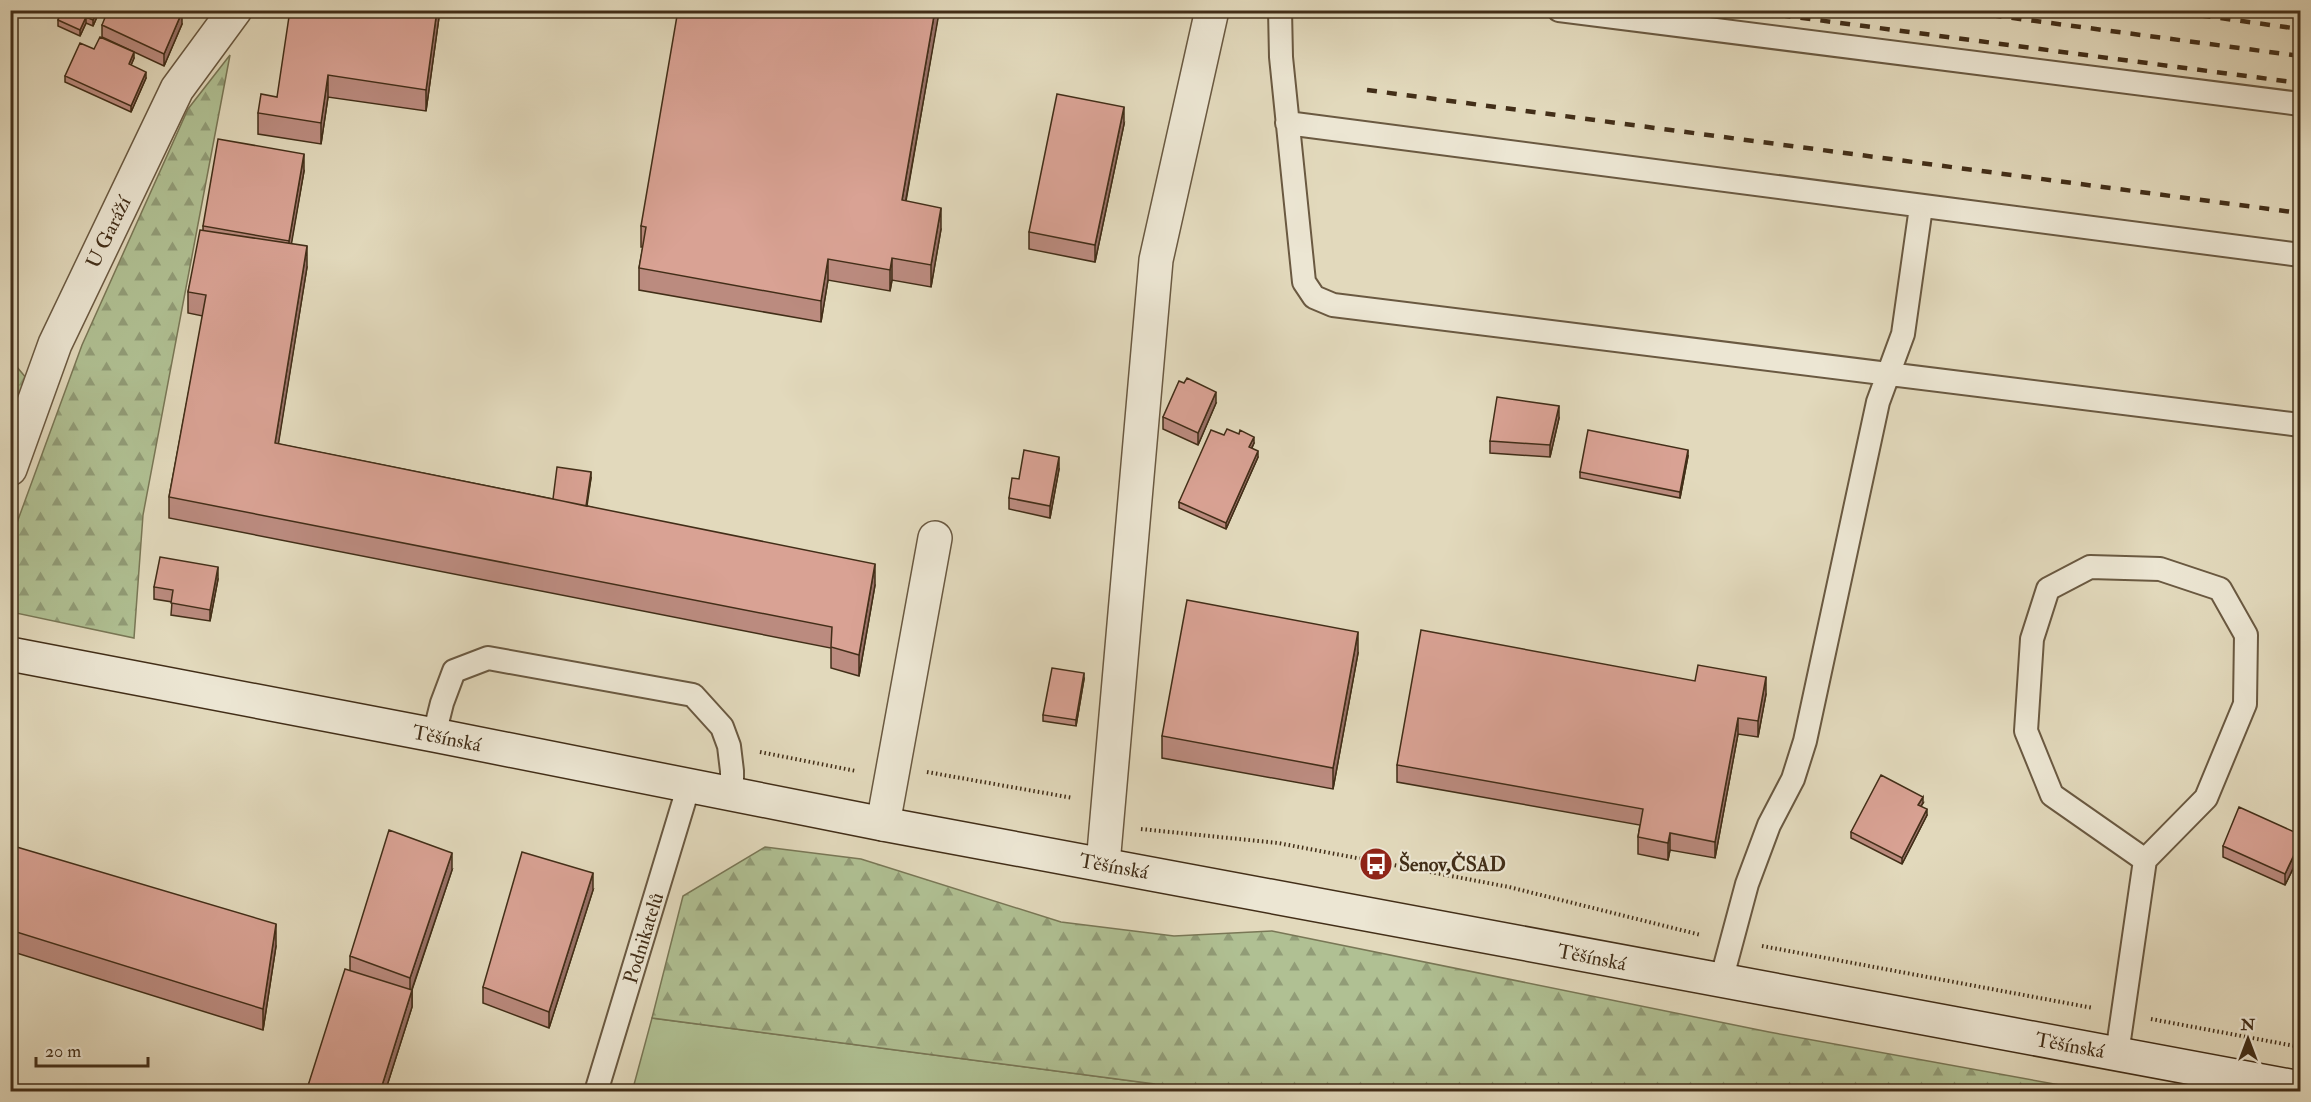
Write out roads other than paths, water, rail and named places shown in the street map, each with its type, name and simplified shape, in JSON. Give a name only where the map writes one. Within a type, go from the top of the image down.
[{"type":"main road","name":"U Garáží","points":[[10,469],[55,344],[177,89],[235,10]]},
{"type":"main road","points":[[1103,864],[1156,260],[1212,10]]},
{"type":"main road","points":[[884,824],[935,538]]},
{"type":"main road","name":"Těšínská","points":[[10,654],[884,824],[2301,1088]]},
{"type":"lane","points":[[1280,10],[1281,57],[1287,123],[1305,282],[1314,297],[1333,305],[2301,425]]},
{"type":"lane","points":[[1559,10],[2301,104]]},
{"type":"lane","points":[[1287,123],[2301,255]]},
{"type":"lane","points":[[1721,981],[1747,884],[1769,825],[1793,779],[1805,741],[1878,402],[1902,334],[1921,207]]},
{"type":"lane","points":[[2117,1054],[2145,860],[2206,798],[2245,704],[2246,635],[2220,589],[2160,569],[2090,567],[2048,589],[2032,639],[2026,731],[2052,795],[2145,860]]},
{"type":"lane","points":[[434,735],[442,703],[454,671],[488,658],[693,695],[722,727],[729,746],[732,794]]},
{"type":"lane","name":"Podnikatelů","points":[[596,1092],[689,785]]},
{"type":"railway","points":[[1741,10],[2300,83]]},
{"type":"railway","points":[[1952,10],[2300,56]]},
{"type":"railway","points":[[2161,10],[2300,29]]},
{"type":"railway","points":[[1367,90],[2300,213]]},
{"type":"place","name":"Šenov,ČSAD","points":[[1376,864]]}]
